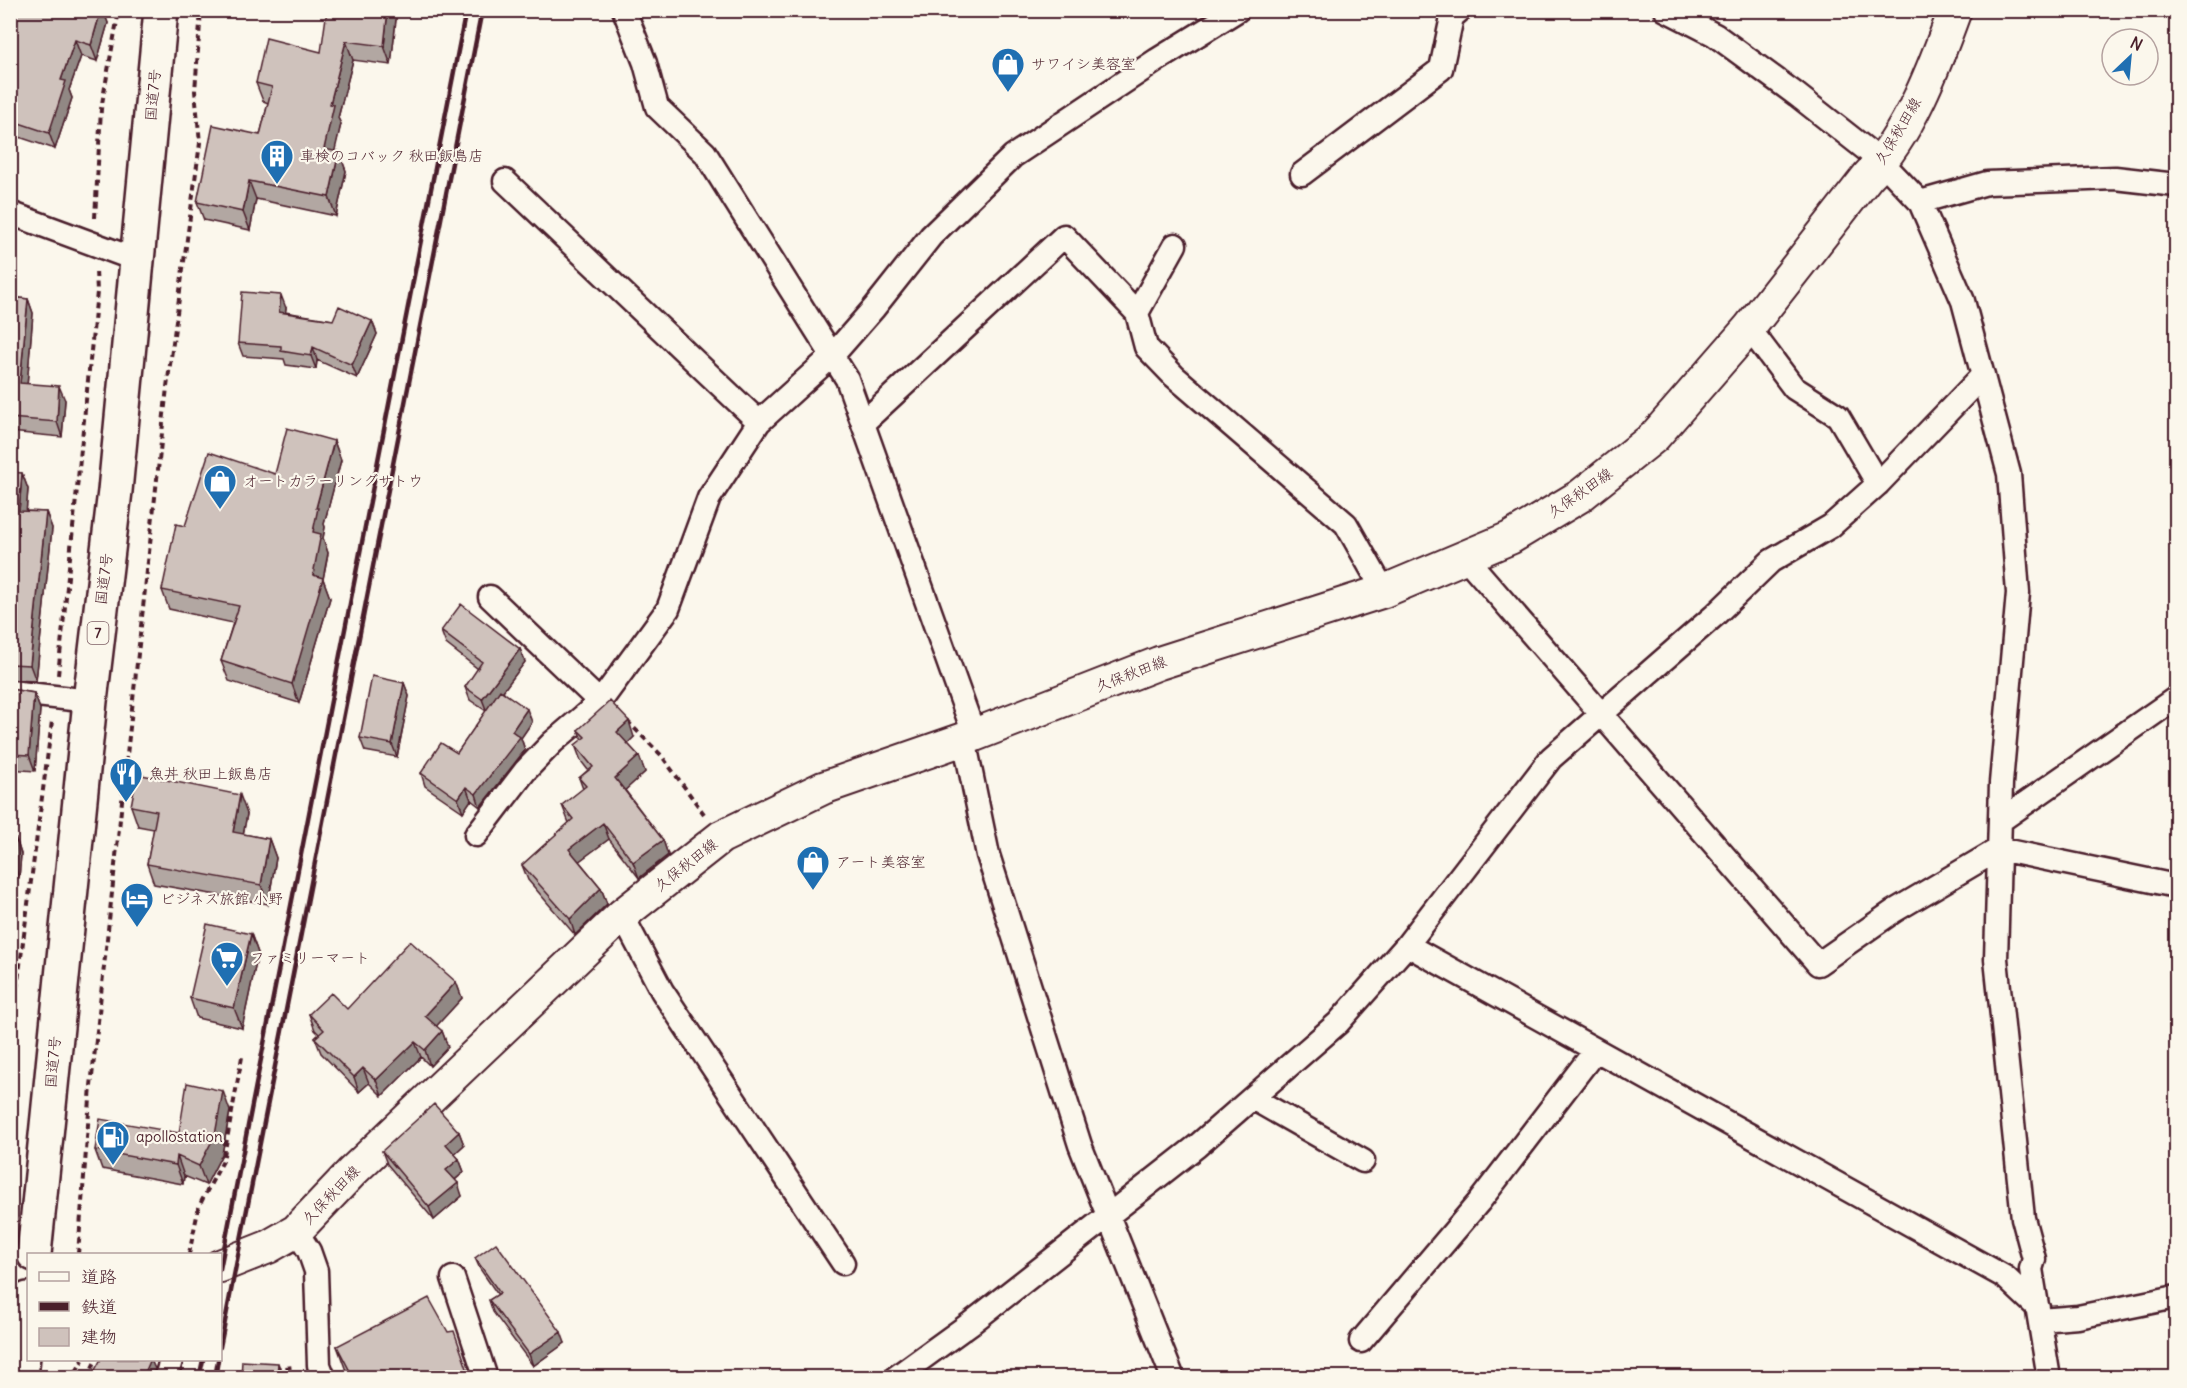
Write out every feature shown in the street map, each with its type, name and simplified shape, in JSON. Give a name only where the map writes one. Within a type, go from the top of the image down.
[{"type":"highway","name":"国道7号","points":[[34,1253],[90,701],[115,491],[161,10]]},
{"type":"highway","points":[[21,1377],[27,1319]]},
{"type":"main road","name":"久保秋田線","points":[[222,1265],[268,1247],[296,1231],[352,1172],[622,915],[721,837],[824,788],[969,736],[1159,663],[1384,591],[1510,538],[1580,496],[1654,437],[1749,328],[1868,176],[1882,162],[1931,76],[1955,10]]},
{"type":"street","points":[[624,10],[645,63],[657,107],[705,153],[847,379],[864,422],[969,736],[988,855],[1080,1145],[1173,1377]]},
{"type":"street","points":[[476,835],[525,771],[553,742],[600,702],[668,609],[709,498],[759,423],[832,356],[874,308],[931,236],[1013,156],[1156,60],[1238,10]]},
{"type":"street","points":[[1302,174],[1441,69],[1452,17],[1460,10]]},
{"type":"street","points":[[1666,10],[1715,35],[1797,95],[1882,162],[1920,202],[1963,301],[2009,474],[2018,593],[2000,821],[1996,959],[2023,1218],[2034,1259],[2031,1269],[2049,1377]]},
{"type":"street","points":[[1920,202],[1987,183],[2115,178],[2176,185]]},
{"type":"street","points":[[505,182],[759,423]]},
{"type":"street","points":[[10,213],[137,260]]},
{"type":"street","points":[[864,422],[1065,236],[1137,314],[1146,347],[1174,376],[1346,525],[1384,591]]},
{"type":"street","points":[[1137,314],[1175,245]]},
{"type":"street","points":[[1749,328],[1794,388],[1838,416],[1878,484]]},
{"type":"street","points":[[895,1377],[971,1323],[1107,1217],[1254,1099],[1338,1023],[1407,945],[1551,758],[1715,615],[1770,561],[1831,526],[1878,484],[1983,375]]},
{"type":"street","points":[[1464,557],[1599,715],[1818,964],[1894,911],[2000,849],[2176,886]]},
{"type":"street","points":[[490,597],[600,702]]},
{"type":"street","points":[[10,692],[90,701]]},
{"type":"street","points":[[2000,821],[2176,698]]},
{"type":"street","points":[[622,915],[662,991],[843,1263]]},
{"type":"street","points":[[1407,945],[2005,1277],[2039,1314],[2078,1317],[2176,1297]]},
{"type":"street","points":[[1361,1341],[1479,1202],[1595,1051]]},
{"type":"street","points":[[1254,1099],[1363,1161]]},
{"type":"street","points":[[296,1231],[309,1251],[316,1271],[322,1371]]},
{"type":"street","points":[[453,1278],[486,1377]]},
{"type":"street","points":[[166,1377],[170,1361]]},
{"type":"path","points":[[10,1041],[56,696],[97,292],[94,244],[96,158],[101,109],[119,10]]},
{"type":"path","points":[[78,1253],[91,1086],[166,399],[201,143],[195,91],[201,10]]},
{"type":"path","points":[[600,702],[612,705],[661,755],[721,837]]},
{"type":"path","points":[[189,1253],[199,1206],[223,1161],[242,1058]]},
{"type":"path","points":[[76,1372],[82,1361]]},
{"type":"path","points":[[87,1377],[95,1361]]},
{"type":"path","points":[[273,1369],[322,1371]]},
{"type":"path","points":[[230,1377],[239,1372],[250,1371]]},
{"type":"building","points":[[10,10],[101,10],[91,45],[75,40],[61,80],[66,81],[49,133],[10,120]]},
{"type":"building","points":[[327,10],[388,10],[384,46],[346,41],[330,104],[334,105],[324,149],[339,152],[329,197],[249,181],[243,212],[197,202],[213,125],[260,135],[272,87],[256,83],[266,38],[321,52]]},
{"type":"building","points":[[242,292],[281,295],[279,312],[333,320],[339,306],[372,321],[352,365],[313,347],[311,356],[281,351],[281,346],[238,343]]},
{"type":"building","points":[[10,297],[28,299],[20,383],[59,386],[57,422],[10,418]]},
{"type":"building","points":[[287,428],[334,441],[316,508],[318,508],[313,532],[321,534],[313,575],[323,578],[292,684],[221,661],[239,606],[162,590],[176,524],[185,526],[209,452],[275,474]]},
{"type":"building","points":[[10,472],[22,473],[19,511],[46,512],[30,665],[10,664]]},
{"type":"building","points":[[461,604],[520,649],[482,699],[465,687],[482,662],[441,631]]},
{"type":"building","points":[[372,676],[404,683],[392,744],[360,738]]},
{"type":"building","points":[[10,689],[34,693],[29,755],[10,754]]},
{"type":"building","points":[[500,690],[527,709],[512,731],[520,737],[476,794],[466,787],[458,799],[421,773],[441,743],[457,753]]},
{"type":"building","points":[[610,701],[629,721],[617,732],[639,756],[615,778],[663,840],[633,862],[603,823],[569,849],[601,888],[570,919],[522,865],[573,819],[562,805],[586,786],[579,778],[593,767],[575,745],[585,737],[578,730]]},
{"type":"building","points":[[137,774],[240,795],[233,832],[269,839],[261,885],[147,864],[157,811],[131,806]]},
{"type":"building","points":[[10,838],[16,839],[13,862],[10,862]]},
{"type":"building","points":[[207,924],[251,934],[234,1008],[190,998]]},
{"type":"building","points":[[410,941],[456,982],[425,1016],[442,1031],[425,1050],[415,1042],[376,1080],[363,1068],[354,1077],[315,1038],[324,1030],[309,1014],[331,993],[347,1009]]},
{"type":"building","points":[[187,1083],[223,1091],[215,1135],[199,1166],[177,1156],[176,1165],[95,1150],[100,1119],[179,1133]]},
{"type":"building","points":[[434,1104],[459,1132],[446,1144],[459,1159],[446,1170],[458,1183],[429,1207],[382,1151]]},
{"type":"building","points":[[496,1243],[561,1332],[529,1354],[489,1300],[500,1293],[475,1258]]},
{"type":"building","points":[[429,1298],[448,1332],[454,1331],[470,1377],[353,1377],[337,1346]]},
{"type":"building","points":[[100,1361],[150,1361],[143,1377],[98,1377],[99,1375],[94,1372]]},
{"type":"building","points":[[242,1361],[278,1363],[277,1377],[241,1377]]},
{"type":"railway","points":[[222,1259],[466,10]]},
{"type":"railway","points":[[222,1337],[482,10]]},
{"type":"railway","points":[[199,1378],[203,1361]]},
{"type":"railway","points":[[215,1378],[218,1361]]},
{"type":"place","name":"サワイシ美容室","points":[[1008,93]]},
{"type":"place","name":"車検のコバック 秋田飯島店","points":[[277,185]]},
{"type":"place","name":"オートカラーリングサトウ","points":[[220,510]]},
{"type":"place","name":"魚丼 秋田上飯島店","points":[[126,803]]},
{"type":"place","name":"アート美容室","points":[[813,891]]},
{"type":"place","name":"ビジネス旅館 小野","points":[[137,928]]},
{"type":"place","name":"ファミリーマート","points":[[227,987]]},
{"type":"place","name":"apollostation","points":[[113,1166]]}]
